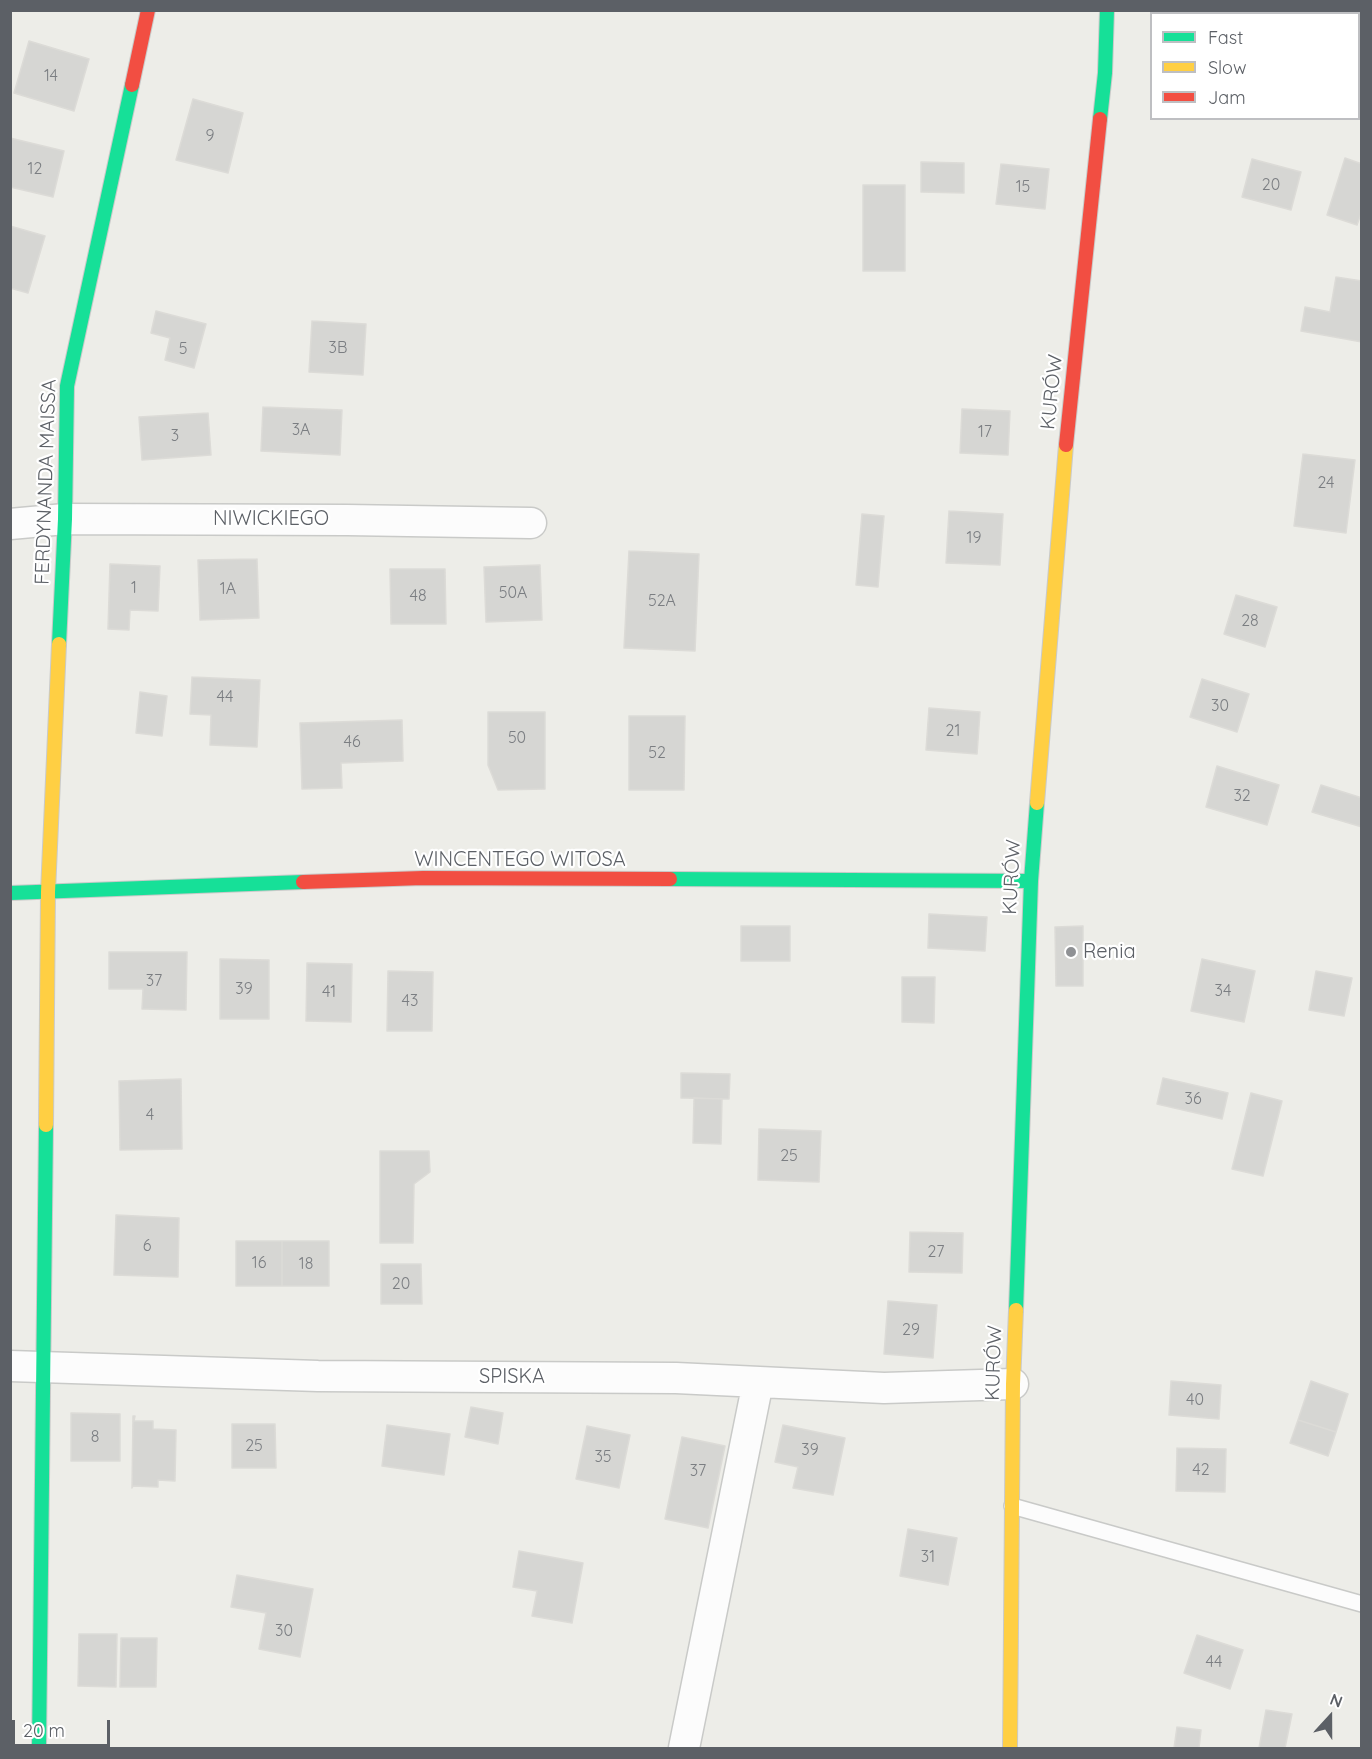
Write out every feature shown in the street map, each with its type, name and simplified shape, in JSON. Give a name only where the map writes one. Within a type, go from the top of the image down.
[{"type":"street","name":"FERDYNANDA MAISSA","points":[[39,1749],[48,891],[65,519],[67,386],[148,10]]},
{"type":"street","name":"KURÓW","points":[[1010,1749],[1013,1384],[1030,881],[1068,423],[1104,72],[1107,10]]},
{"type":"street","name":"NIWICKIEGO","points":[[10,524],[65,519],[531,523]]},
{"type":"street","name":"WINCENTEGO WITOSA","points":[[10,893],[423,878],[1030,881]]},
{"type":"street","name":"SPISKA","points":[[10,1366],[318,1376],[676,1378],[884,1388],[1013,1384]]},
{"type":"street","points":[[684,1749],[758,1382]]},
{"type":"lane","points":[[1012,1506],[1362,1604]]},
{"type":"building","points":[[1229,10],[1275,10],[1274,12],[1229,12]]},
{"type":"building","points":[[29,41],[89,59],[74,111],[14,93]]},
{"type":"building","points":[[193,99],[243,113],[228,173],[176,160]]},
{"type":"building","points":[[10,138],[64,151],[53,197],[10,187]]},
{"type":"building","points":[[1345,158],[1362,164],[1362,211],[1357,225],[1327,215]]},
{"type":"building","points":[[1252,159],[1301,172],[1291,210],[1242,197]]},
{"type":"building","points":[[921,162],[964,163],[964,193],[921,192]]},
{"type":"building","points":[[1001,164],[1049,169],[1045,209],[996,204]]},
{"type":"building","points":[[863,185],[905,185],[905,271],[863,271]]},
{"type":"building","points":[[10,226],[45,236],[28,293],[10,288]]},
{"type":"building","points":[[1336,277],[1362,281],[1362,342],[1301,331],[1305,307],[1330,312]]},
{"type":"building","points":[[156,311],[206,324],[194,368],[165,360],[170,338],[151,333]]},
{"type":"building","points":[[312,321],[366,324],[363,375],[309,372]]},
{"type":"building","points":[[263,407],[342,410],[340,455],[261,451]]},
{"type":"building","points":[[962,409],[1010,411],[1008,455],[960,453]]},
{"type":"building","points":[[208,413],[211,455],[142,460],[139,417]]},
{"type":"building","points":[[1303,454],[1355,460],[1346,533],[1294,526]]},
{"type":"building","points":[[949,511],[1003,514],[1000,565],[946,563]]},
{"type":"building","points":[[862,514],[884,516],[878,587],[856,585]]},
{"type":"building","points":[[629,551],[699,554],[695,651],[624,648]]},
{"type":"building","points":[[257,559],[259,618],[200,620],[198,560]]},
{"type":"building","points":[[110,564],[160,566],[158,611],[130,610],[129,630],[108,629]]},
{"type":"building","points":[[540,565],[542,620],[486,622],[484,567]]},
{"type":"building","points":[[390,569],[445,569],[446,624],[391,624]]},
{"type":"building","points":[[1236,595],[1277,607],[1265,647],[1224,634]]},
{"type":"building","points":[[192,677],[260,680],[257,747],[210,745],[211,715],[190,714]]},
{"type":"building","points":[[1202,679],[1249,694],[1237,732],[1190,717]]},
{"type":"building","points":[[140,692],[167,696],[162,736],[136,733]]},
{"type":"building","points":[[929,708],[980,712],[977,754],[926,750]]},
{"type":"building","points":[[488,712],[545,712],[545,789],[498,790],[488,765]]},
{"type":"building","points":[[629,716],[685,716],[684,790],[629,790]]},
{"type":"building","points":[[402,720],[403,761],[341,763],[342,788],[302,789],[300,723]]},
{"type":"building","points":[[1217,766],[1279,785],[1267,825],[1206,807]]},
{"type":"building","points":[[1321,785],[1362,798],[1362,827],[1312,812]]},
{"type":"building","points":[[929,914],[987,917],[985,951],[928,948]]},
{"type":"building","points":[[741,926],[790,926],[790,961],[741,961]]},
{"type":"building","points":[[1083,926],[1083,986],[1056,986],[1055,927]]},
{"type":"building","points":[[109,952],[187,952],[186,1010],[142,1009],[143,989],[109,989]]},
{"type":"building","points":[[220,959],[269,960],[269,1019],[220,1019]]},
{"type":"building","points":[[1202,959],[1255,971],[1244,1022],[1191,1011]]},
{"type":"building","points":[[307,963],[352,964],[351,1022],[306,1021]]},
{"type":"building","points":[[388,971],[433,972],[432,1031],[387,1031]]},
{"type":"building","points":[[1316,971],[1352,978],[1344,1016],[1309,1010]]},
{"type":"building","points":[[902,977],[935,977],[934,1023],[902,1022]]},
{"type":"building","points":[[681,1073],[730,1074],[729,1099],[681,1098]]},
{"type":"building","points":[[1163,1078],[1228,1093],[1222,1119],[1157,1104]]},
{"type":"building","points":[[181,1079],[182,1149],[120,1150],[119,1081]]},
{"type":"building","points":[[1251,1093],[1282,1101],[1263,1176],[1232,1169]]},
{"type":"building","points":[[694,1098],[722,1099],[721,1144],[693,1143]]},
{"type":"building","points":[[759,1129],[821,1131],[819,1182],[758,1180]]},
{"type":"building","points":[[380,1151],[429,1151],[430,1172],[414,1184],[413,1243],[380,1243]]},
{"type":"building","points":[[116,1215],[179,1218],[178,1277],[114,1275]]},
{"type":"building","points":[[910,1232],[963,1233],[962,1273],[909,1272]]},
{"type":"building","points":[[236,1241],[282,1241],[282,1286],[236,1286]]},
{"type":"building","points":[[282,1241],[329,1241],[329,1286],[282,1286]]},
{"type":"building","points":[[381,1264],[421,1264],[422,1304],[381,1304]]},
{"type":"building","points":[[888,1301],[937,1305],[933,1358],[884,1354]]},
{"type":"building","points":[[1171,1381],[1221,1385],[1219,1419],[1169,1415]]},
{"type":"building","points":[[1311,1381],[1348,1394],[1336,1432],[1298,1420]]},
{"type":"building","points":[[471,1407],[503,1413],[498,1444],[465,1437]]},
{"type":"building","points":[[71,1413],[120,1414],[120,1461],[71,1461]]},
{"type":"building","points":[[133,1416],[135,1416],[134,1421],[153,1421],[153,1429],[176,1430],[175,1481],[158,1480],[158,1487],[133,1486],[132,1488]]},
{"type":"building","points":[[1298,1420],[1336,1432],[1328,1456],[1290,1443]]},
{"type":"building","points":[[232,1424],[275,1424],[276,1468],[232,1468]]},
{"type":"building","points":[[387,1425],[450,1434],[444,1475],[382,1466]]},
{"type":"building","points":[[783,1425],[845,1438],[833,1495],[793,1488],[798,1467],[775,1462]]},
{"type":"building","points":[[587,1426],[630,1435],[619,1488],[576,1479]]},
{"type":"building","points":[[682,1437],[725,1446],[708,1528],[665,1519]]},
{"type":"building","points":[[1177,1448],[1226,1449],[1225,1492],[1176,1491]]},
{"type":"building","points":[[908,1529],[957,1538],[948,1585],[900,1576]]},
{"type":"building","points":[[519,1551],[583,1563],[572,1623],[532,1616],[537,1591],[513,1587]]},
{"type":"building","points":[[237,1575],[313,1589],[300,1657],[259,1649],[266,1613],[231,1607]]},
{"type":"building","points":[[79,1634],[117,1634],[116,1687],[78,1686]]},
{"type":"building","points":[[1197,1635],[1243,1650],[1230,1689],[1184,1673]]},
{"type":"building","points":[[121,1638],[157,1638],[156,1687],[120,1687]]},
{"type":"building","points":[[1266,1710],[1292,1714],[1285,1748],[1259,1748]]},
{"type":"building","points":[[1177,1727],[1201,1730],[1199,1748],[1174,1748]]},
{"type":"traffic: fast","points":[[1100,119],[1105,73],[1107,10]]},
{"type":"traffic: fast","points":[[59,644],[65,519],[67,386],[132,85]]},
{"type":"traffic: fast","points":[[1016,1310],[1031,881],[1037,803]]},
{"type":"traffic: fast","points":[[670,879],[1031,881]]},
{"type":"traffic: fast","points":[[10,893],[303,882]]},
{"type":"traffic: fast","points":[[39,1748],[46,1125]]},
{"type":"traffic: slow","points":[[1037,803],[1066,445]]},
{"type":"traffic: slow","points":[[46,1125],[48,892],[59,644]]},
{"type":"traffic: slow","points":[[1010,1748],[1013,1384],[1016,1310]]},
{"type":"traffic: jam","points":[[132,85],[148,10]]},
{"type":"traffic: jam","points":[[1066,445],[1100,119]]},
{"type":"traffic: jam","points":[[303,882],[423,878],[670,879]]},
{"type":"place","name":"Renia","points":[[1071,952]]}]
